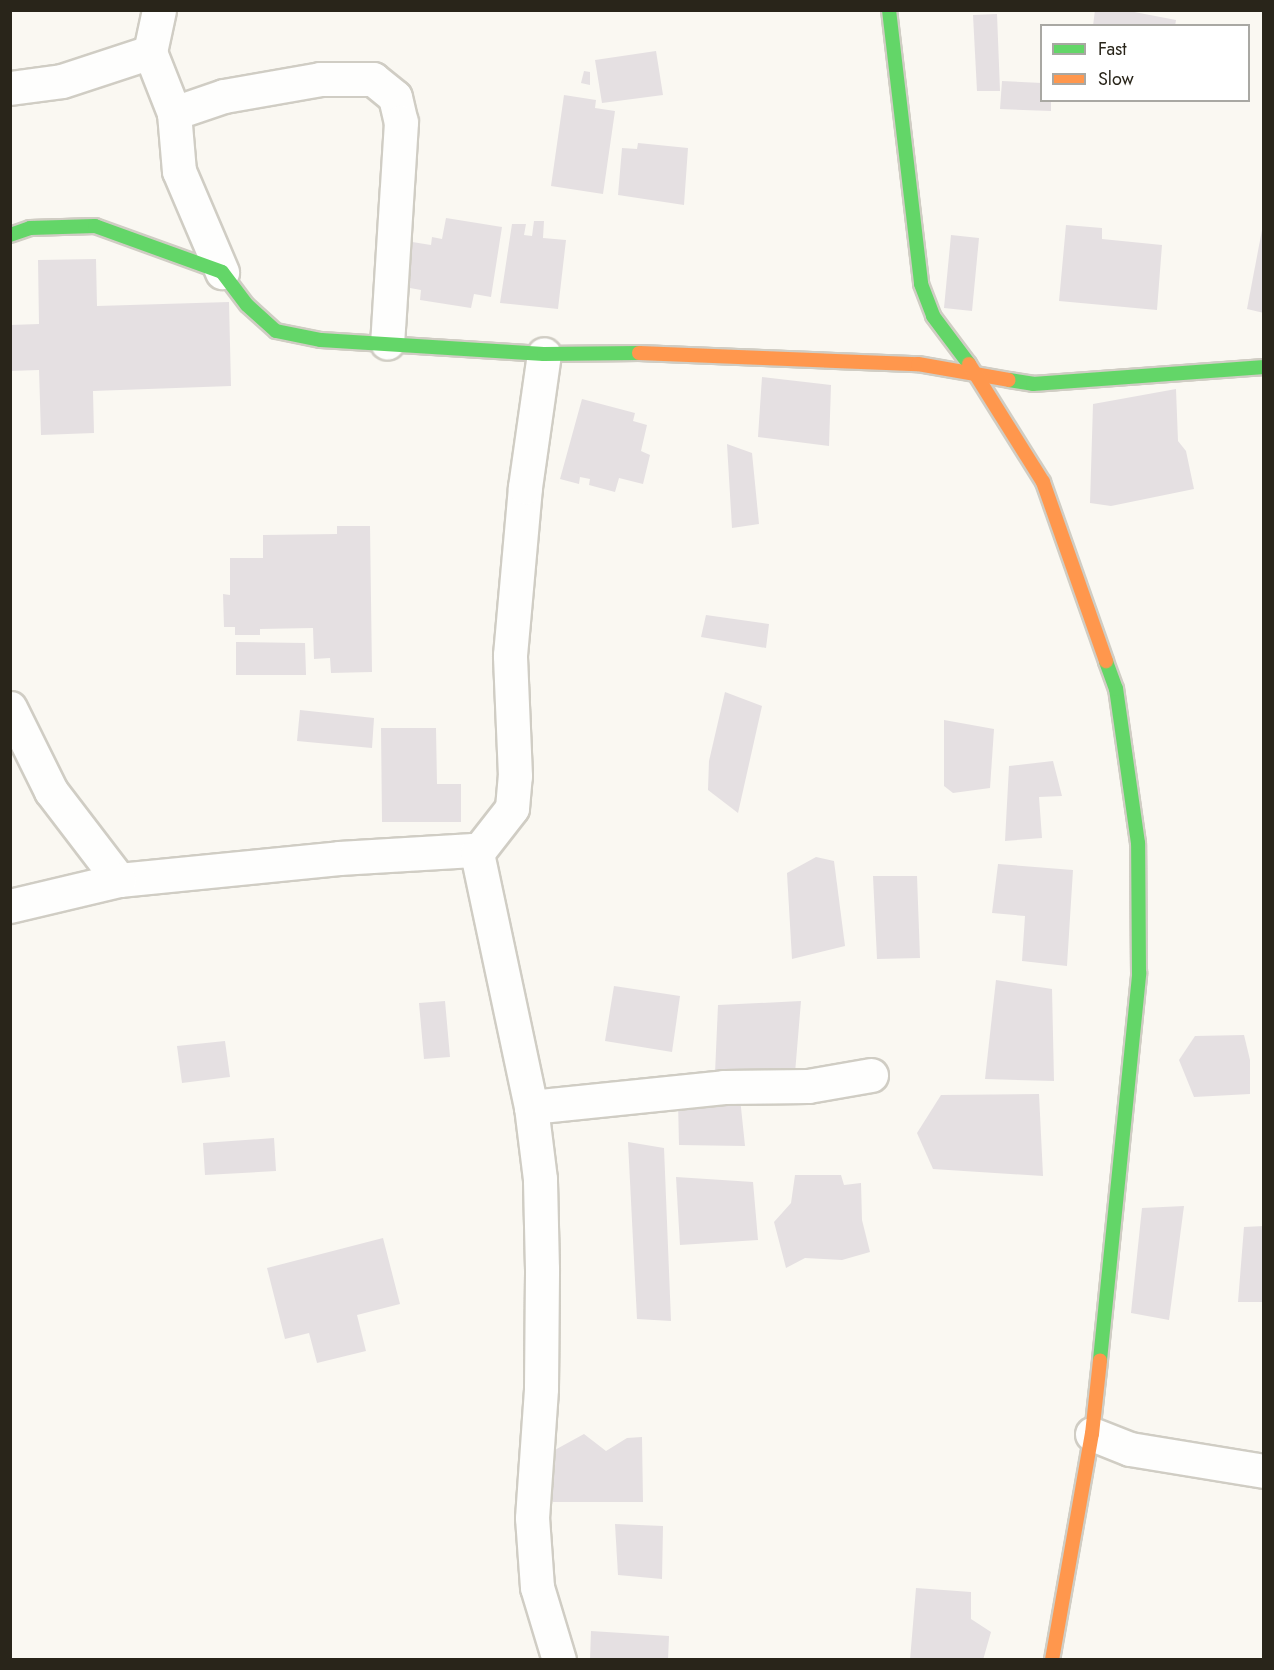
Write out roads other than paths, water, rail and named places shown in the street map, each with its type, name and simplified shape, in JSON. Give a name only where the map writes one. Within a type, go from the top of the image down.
[{"type":"street","points":[[159,10],[150,52],[174,113],[179,171],[222,272],[247,305],[276,330],[321,340],[544,354],[636,353],[842,364],[918,364],[1034,384],[1263,367]]},
{"type":"street","points":[[889,10],[921,284],[933,316],[976,374],[1043,482],[1116,689],[1138,843],[1138,973],[1132,1058],[1092,1434],[1052,1659]]},
{"type":"street","points":[[10,88],[62,81],[150,52]]},
{"type":"street","points":[[174,113],[224,96],[320,79],[373,79],[395,97],[401,122],[387,343]]},
{"type":"street","points":[[10,235],[30,228],[95,226],[222,272]]},
{"type":"street","points":[[477,853],[512,808],[515,776],[510,655],[525,487],[544,354]]},
{"type":"street","points":[[10,708],[51,791],[119,880]]},
{"type":"street","points":[[10,906],[119,880],[339,858],[473,849],[477,853],[531,1107],[540,1179],[543,1269],[541,1388],[532,1518],[537,1587],[559,1659]]},
{"type":"street","points":[[531,1107],[724,1087],[808,1086],[871,1075]]},
{"type":"street","points":[[1092,1434],[1130,1449],[1263,1472]]}]
